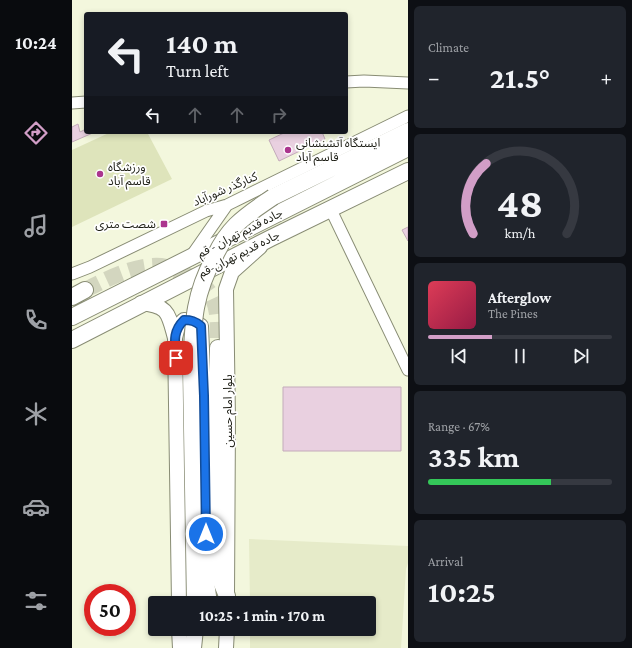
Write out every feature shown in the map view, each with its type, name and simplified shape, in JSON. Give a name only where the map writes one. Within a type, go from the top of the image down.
[{"type":"highway","points":[[195,596],[191,369],[193,325],[196,302],[209,266],[220,246],[234,226],[273,197],[408,131]]},
{"type":"highway","name":"جاده قدیم تهران - قم","points":[[72,317],[408,148]]},
{"type":"highway","name":"جاده قدیم تهران-قم","points":[[72,340],[330,208],[408,171]]},
{"type":"highway","points":[[218,348],[218,574],[226,596]]},
{"type":"highway","points":[[194,648],[195,636]]},
{"type":"main road","name":"بلوار امام حسین","points":[[227,596],[228,419],[226,289],[232,272],[271,238]]},
{"type":"main road","points":[[141,304],[154,305],[163,308],[169,316],[175,338],[179,596]]},
{"type":"main road","points":[[175,338],[178,326],[184,320],[191,320],[201,326],[205,411],[206,575],[209,596]]},
{"type":"main road","points":[[179,636],[180,648]]},
{"type":"street","points":[[348,82],[408,83]]},
{"type":"street","points":[[72,103],[84,102]]},
{"type":"street","name":"کنارگذر شورآباد","points":[[72,274],[90,267],[206,211],[227,205],[408,116]]},
{"type":"street","points":[[190,258],[227,205]]},
{"type":"street","points":[[330,208],[408,370]]},
{"type":"shaded area","points":[[107,134],[148,134],[172,179],[72,227],[72,150]]},
{"type":"shaded area","points":[[249,539],[408,546],[401,648],[250,648],[250,636],[376,636],[376,596],[250,596]]},
{"type":"building","points":[[78,124],[80,132],[84,130],[84,134],[90,134],[72,142],[72,127]]},
{"type":"building","name":"ایستگاه آتشنشانی قاسم آباد","points":[[282,134],[323,134],[325,139],[279,161],[269,140]]},
{"type":"building","points":[[408,227],[408,241],[402,230]]},
{"type":"building","points":[[283,387],[401,387],[401,451],[283,451]]},
{"type":"tunnel","points":[[85,290],[122,273],[142,267],[167,267],[188,275],[204,286],[210,293],[215,303],[218,322],[218,348]]},
{"type":"place","name":"ایستگاه آتشنشانی قاسم آباد","points":[[288,150]]},
{"type":"place","name":"ورزشگاه قاسم آباد","points":[[100,174]]},
{"type":"place","name":"شصت متری","points":[[164,224]]},
{"type":"route","points":[[176,358],[175,338],[178,326],[184,320],[196,322],[201,326],[206,462],[206,534]]}]
